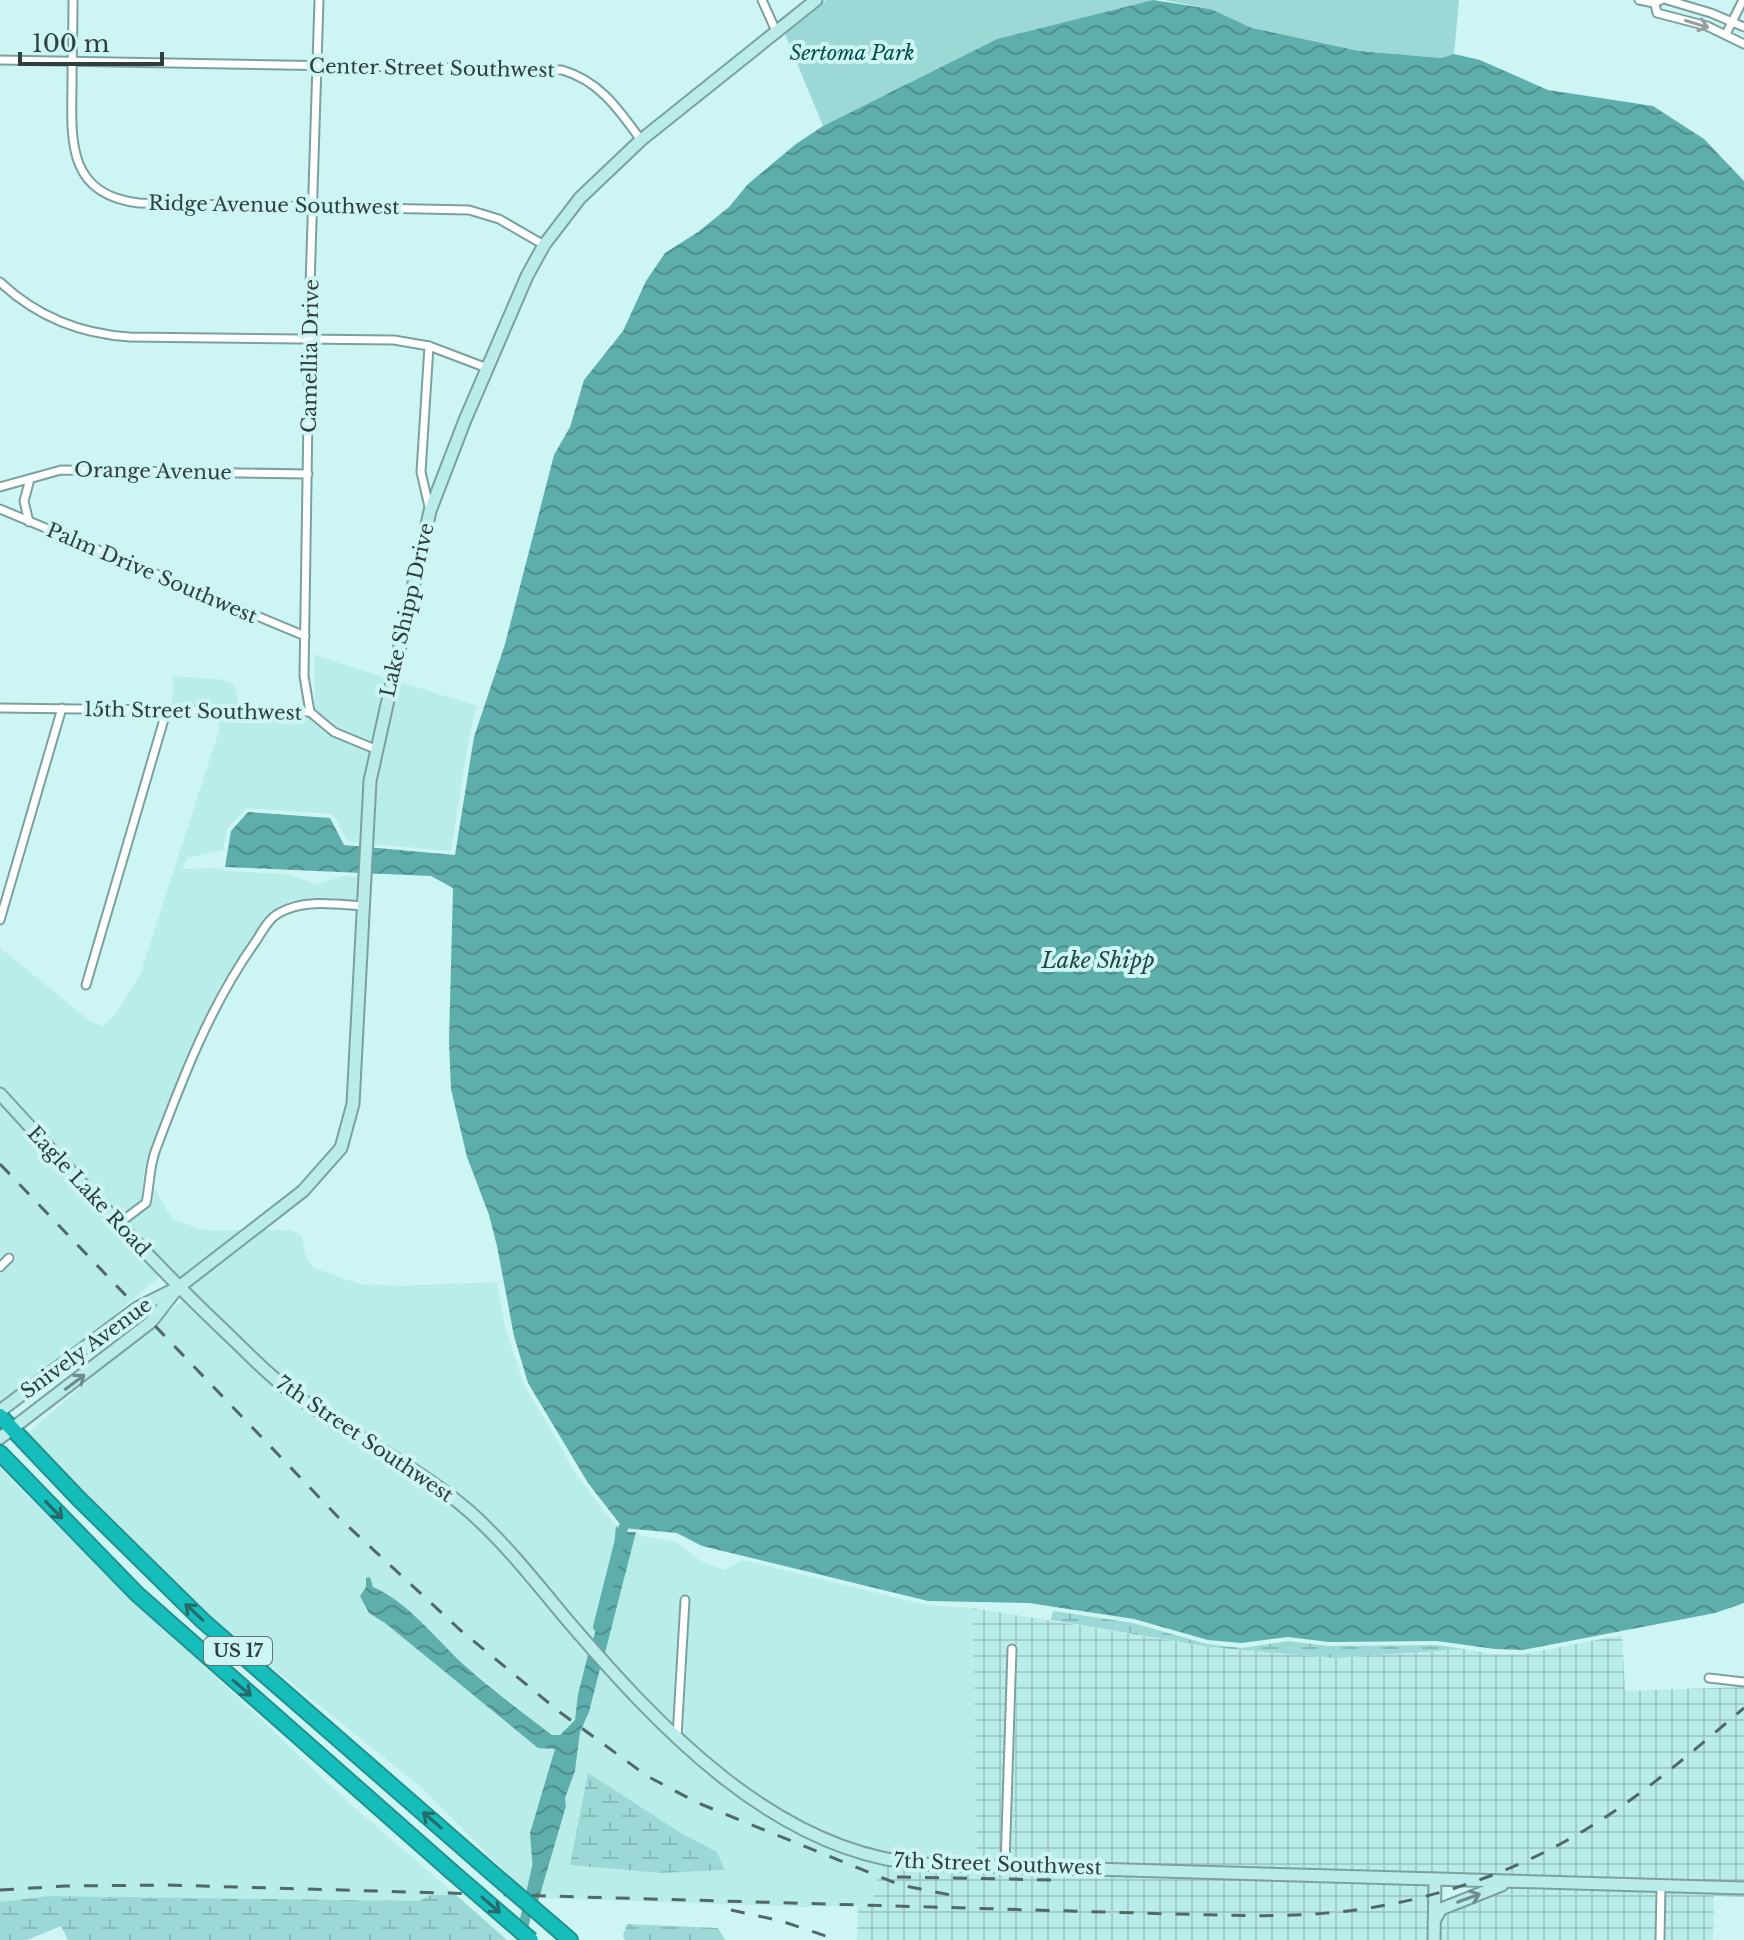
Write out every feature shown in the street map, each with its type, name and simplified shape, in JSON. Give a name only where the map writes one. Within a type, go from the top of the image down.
[{"type":"highway","name":"US 17","points":[[0,1413],[6,1434],[203,1621],[570,1940]]},
{"type":"highway","name":"US 17","points":[[0,1453],[58,1515],[170,1624],[531,1940]]},
{"type":"street","name":"Ridge Avenue Southwest","points":[[73,0],[73,149],[80,167],[103,192],[139,203],[469,210],[499,219],[544,245]]},
{"type":"street","name":"Camellia Drive","points":[[310,712],[304,676],[312,206],[319,0]]},
{"type":"street","points":[[762,0],[776,31]]},
{"type":"street","name":"Lake Shipp Drive","points":[[179,1287],[303,1191],[341,1148],[353,1104],[366,832],[375,749],[430,511],[527,276],[544,245],[580,198],[641,140],[816,0]]},
{"type":"street","points":[[1639,0],[1656,1],[1657,13],[1726,34],[1744,44]]},
{"type":"street","points":[[1667,0],[1744,27]]},
{"type":"street","points":[[1726,34],[1743,0]]},
{"type":"street","name":"Center Street Southwest","points":[[0,60],[562,70],[582,76],[598,87],[641,140]]},
{"type":"street","points":[[0,282],[26,303],[49,316],[101,334],[130,337],[394,340],[429,346],[487,368]]},
{"type":"street","points":[[429,346],[421,472],[430,511]]},
{"type":"street","name":"Orange Avenue","points":[[0,487],[61,470],[308,474]]},
{"type":"street","points":[[29,522],[24,501],[30,479]]},
{"type":"street","name":"Palm Drive Southwest","points":[[0,509],[305,636]]},
{"type":"street","name":"15th Street Southwest","points":[[0,708],[310,712],[334,732],[375,749]]},
{"type":"street","points":[[0,920],[62,708]]},
{"type":"street","points":[[86,985],[167,709]]},
{"type":"street","points":[[118,1224],[146,1203],[157,1147],[202,1035],[227,984],[266,925],[281,912],[302,904],[362,900]]},
{"type":"street","name":"Eagle Lake Road","points":[[0,1094],[179,1287]]},
{"type":"street","points":[[0,1267],[9,1258]]},
{"type":"street","name":"Snively Avenue","points":[[0,1413],[137,1308],[179,1287]]},
{"type":"street","name":"Snively Avenue","points":[[6,1434],[151,1322],[179,1287]]},
{"type":"street","name":"7th Street Southwest","points":[[179,1287],[291,1392],[422,1475],[466,1508],[507,1549],[617,1676],[677,1737],[733,1784],[775,1813],[835,1845],[866,1856],[901,1862],[1744,1888]]},
{"type":"street","points":[[677,1737],[685,1600]]},
{"type":"street","points":[[1005,1866],[1012,1649]]},
{"type":"street","points":[[1709,1678],[1744,1682]]},
{"type":"street","points":[[1434,1940],[1435,1879]]},
{"type":"street","points":[[1434,1921],[1441,1909],[1509,1882]]},
{"type":"street","points":[[1660,1940],[1661,1887]]},
{"type":"shaded area","points":[[314,655],[386,678],[371,742],[337,728],[315,709]]},
{"type":"shaded area","points":[[173,676],[222,680],[234,685],[239,705],[172,704]]},
{"type":"shaded area","points":[[396,681],[477,706],[469,737],[451,851],[371,844],[375,781]]},
{"type":"shaded area","points":[[214,714],[308,717],[331,736],[369,752],[360,843],[347,841],[331,814],[247,808],[227,829],[223,850],[187,858],[182,869],[221,868],[225,871],[286,874],[317,884],[343,876],[358,877],[357,901],[292,901],[277,908],[262,922],[222,982],[197,1033],[151,1146],[143,1176],[141,1200],[119,1217],[0,1086],[0,948],[90,1021],[103,1026],[116,1013],[140,975],[220,728]]},
{"type":"shaded area","points":[[0,1102],[160,1276],[82,1343],[0,1404],[0,1275],[17,1258],[9,1251],[0,1260]]},
{"type":"shaded area","points":[[154,1188],[172,1219],[204,1230],[244,1230],[179,1280],[126,1224],[149,1207]]},
{"type":"shaded area","points":[[261,1230],[291,1230],[302,1236],[305,1254],[314,1268],[359,1284],[396,1286],[497,1282],[505,1327],[524,1385],[574,1472],[616,1526],[614,1562],[604,1609],[593,1639],[537,1576],[434,1478],[295,1389],[187,1287]]},
{"type":"shaded area","points":[[184,1299],[244,1357],[462,1512],[503,1552],[589,1651],[575,1720],[560,1735],[552,1735],[372,1587],[372,1581],[363,1590],[369,1613],[538,1748],[555,1748],[530,1833],[534,1883],[530,1897],[421,1787],[193,1604],[25,1435]]},
{"type":"shaded area","points":[[0,1468],[67,1536],[348,1802],[456,1895],[431,1895],[418,1901],[48,1896],[0,1902]]},
{"type":"shaded area","points":[[636,1532],[642,1536],[676,1542],[702,1562],[724,1570],[743,1560],[926,1605],[973,1608],[977,1859],[883,1854],[837,1840],[778,1809],[683,1735],[690,1596],[680,1596],[673,1725],[643,1697],[605,1653]]},
{"type":"shaded area","points":[[973,1608],[1210,1647],[1335,1658],[1464,1649],[1494,1654],[1524,1654],[1622,1635],[1625,1691],[1744,1687],[1744,1883],[1011,1861],[1018,1645],[1008,1644],[1000,1861],[923,1859],[883,1854],[977,1858]]},
{"type":"shaded area","points":[[601,1665],[672,1741],[771,1817],[832,1849],[881,1864],[872,1905],[806,1907],[539,1898],[575,1771],[580,1732],[589,1712]],"holes":[[[681,1833],[717,1852],[725,1870],[660,1873],[570,1865]]]},
{"type":"shaded area","points":[[881,1864],[923,1868],[1430,1884],[1429,1940],[857,1940],[858,1906],[872,1905]]},
{"type":"shaded area","points":[[1510,1887],[1655,1892],[1655,1940],[1440,1940],[1440,1922],[1445,1913]]},
{"type":"shaded area","points":[[1666,1892],[1744,1893],[1744,1897],[1714,1896],[1713,1940],[1666,1940]]},
{"type":"green space","name":"Sertoma Park","points":[[826,0],[1153,0],[997,39],[823,126],[785,34]]},
{"type":"green space","points":[[1164,0],[1459,0],[1454,54],[1441,58],[1359,51],[1252,28],[1211,9]]},
{"type":"green space","points":[[1053,1611],[1133,1623],[1207,1644],[1241,1648],[1288,1641],[1329,1646],[1437,1645],[1464,1649],[1335,1658],[1210,1647],[1051,1620]]},
{"type":"green space","points":[[588,1773],[681,1833],[717,1852],[725,1870],[660,1873],[570,1865]]},
{"type":"green space","points":[[431,1895],[456,1895],[507,1940],[68,1940],[61,1926],[27,1940],[0,1940],[0,1902],[48,1896],[418,1901]]},
{"type":"green space","points":[[627,1924],[718,1928],[725,1940],[625,1940],[623,1936]]},
{"type":"water","name":"Lake Shipp","points":[[1153,0],[1211,9],[1252,28],[1359,51],[1441,58],[1454,54],[1480,60],[1548,90],[1653,106],[1704,139],[1744,181],[1744,1603],[1715,1613],[1523,1650],[1437,1641],[1329,1642],[1288,1637],[1241,1643],[1208,1640],[1134,1619],[1029,1603],[928,1601],[702,1546],[677,1533],[623,1528],[588,1483],[528,1383],[514,1336],[497,1246],[467,1157],[451,1089],[449,1042],[453,888],[431,876],[225,867],[231,831],[248,812],[330,818],[344,845],[455,855],[474,737],[505,644],[554,455],[570,427],[584,380],[623,331],[646,281],[665,253],[698,232],[729,207],[748,184],[823,126],[997,39]]},
{"type":"water","points":[[616,1526],[622,1532],[636,1532],[605,1653],[593,1639],[608,1599]]},
{"type":"water","points":[[370,1577],[373,1587],[409,1611],[463,1664],[552,1735],[560,1735],[575,1720],[589,1651],[601,1665],[589,1712],[580,1732],[575,1771],[537,1905],[530,1898],[534,1883],[530,1833],[555,1749],[538,1748],[369,1613],[360,1596],[366,1587],[366,1578]]},
{"type":"waterway","points":[[598,1627],[623,1528]]},
{"type":"waterway","points":[[521,1937],[537,1867]]},
{"type":"railway","points":[[0,1164],[338,1517],[459,1629],[561,1713],[647,1776],[698,1803],[900,1885],[961,1897]]},
{"type":"railway","points":[[0,1890],[167,1885],[1214,1915],[1276,1916],[1338,1912],[1435,1894],[1527,1861],[1606,1817],[1647,1788],[1744,1708]]},
{"type":"railway","points":[[897,1877],[1056,1880]]},
{"type":"railway","points":[[731,1910],[781,1921],[838,1940]]}]
